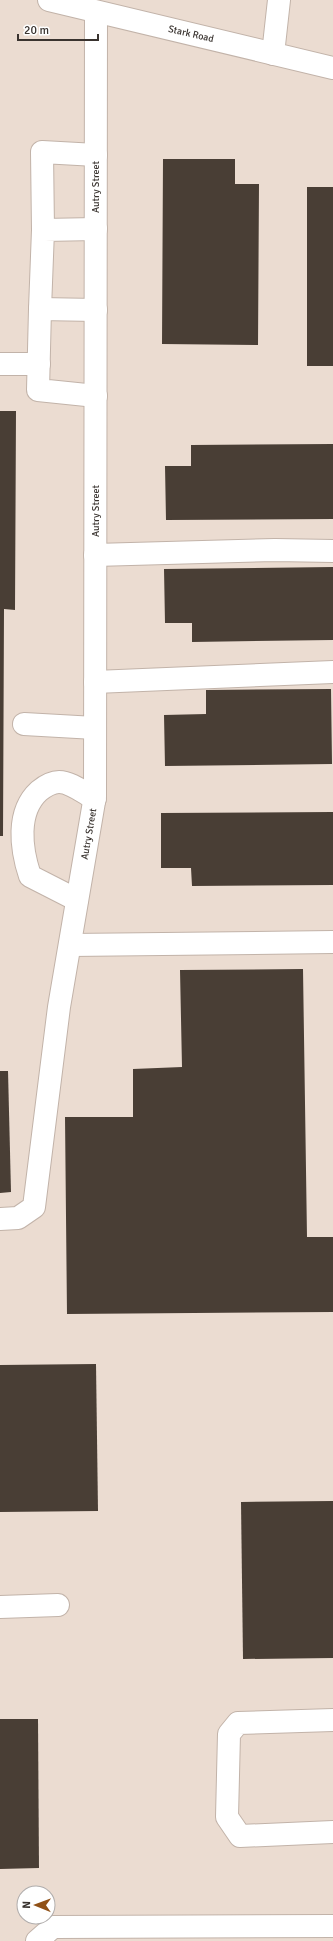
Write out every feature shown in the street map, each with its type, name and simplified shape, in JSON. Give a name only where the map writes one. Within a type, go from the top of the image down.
[{"type":"street","name":"Stark Road","points":[[49,0],[333,68]]},
{"type":"street","points":[[273,54],[279,0]]},
{"type":"street","name":"Autry Street","points":[[0,1218],[18,1218],[34,1207],[59,1007],[95,799],[96,12]]},
{"type":"street","points":[[96,155],[42,152],[43,230],[38,390],[96,396]]},
{"type":"street","points":[[43,230],[96,229]]},
{"type":"street","points":[[40,309],[96,310]]},
{"type":"street","points":[[0,364],[39,364]]},
{"type":"street","points":[[95,555],[275,550],[333,551]]},
{"type":"street","points":[[95,682],[333,672]]},
{"type":"street","points":[[24,724],[96,728]]},
{"type":"street","points":[[77,900],[30,876],[24,859],[23,820],[34,796],[44,787],[58,782],[68,784],[95,799]]},
{"type":"street","points":[[70,945],[333,942]]},
{"type":"street","points":[[0,1607],[58,1605]]},
{"type":"street","points":[[333,1720],[238,1723],[229,1734],[227,1817],[240,1836],[333,1832]]},
{"type":"street","points":[[37,1941],[53,1927],[333,1926]]},
{"type":"building","points":[[163,159],[235,159],[235,184],[259,184],[258,345],[162,344]]},
{"type":"building","points":[[307,187],[333,187],[333,366],[307,366]]},
{"type":"building","points":[[0,411],[16,411],[15,610],[4,609],[3,836],[0,836]]},
{"type":"building","points":[[333,444],[333,519],[166,520],[165,466],[191,466],[191,445]]},
{"type":"building","points":[[333,567],[333,640],[192,642],[192,623],[165,623],[164,569]]},
{"type":"building","points":[[331,689],[332,764],[165,766],[164,715],[206,714],[206,690]]},
{"type":"building","points":[[333,812],[333,885],[192,886],[191,868],[161,868],[161,813]]},
{"type":"building","points":[[303,969],[307,1237],[333,1237],[333,1312],[67,1314],[65,1117],[133,1117],[133,1069],[182,1067],[180,970]]},
{"type":"building","points":[[0,1071],[8,1071],[11,1192],[0,1193]]},
{"type":"building","points":[[96,1364],[98,1511],[0,1512],[0,1365]]},
{"type":"building","points":[[333,1501],[333,1658],[243,1659],[241,1502]]},
{"type":"building","points":[[0,1719],[38,1719],[39,1868],[0,1869]]}]
